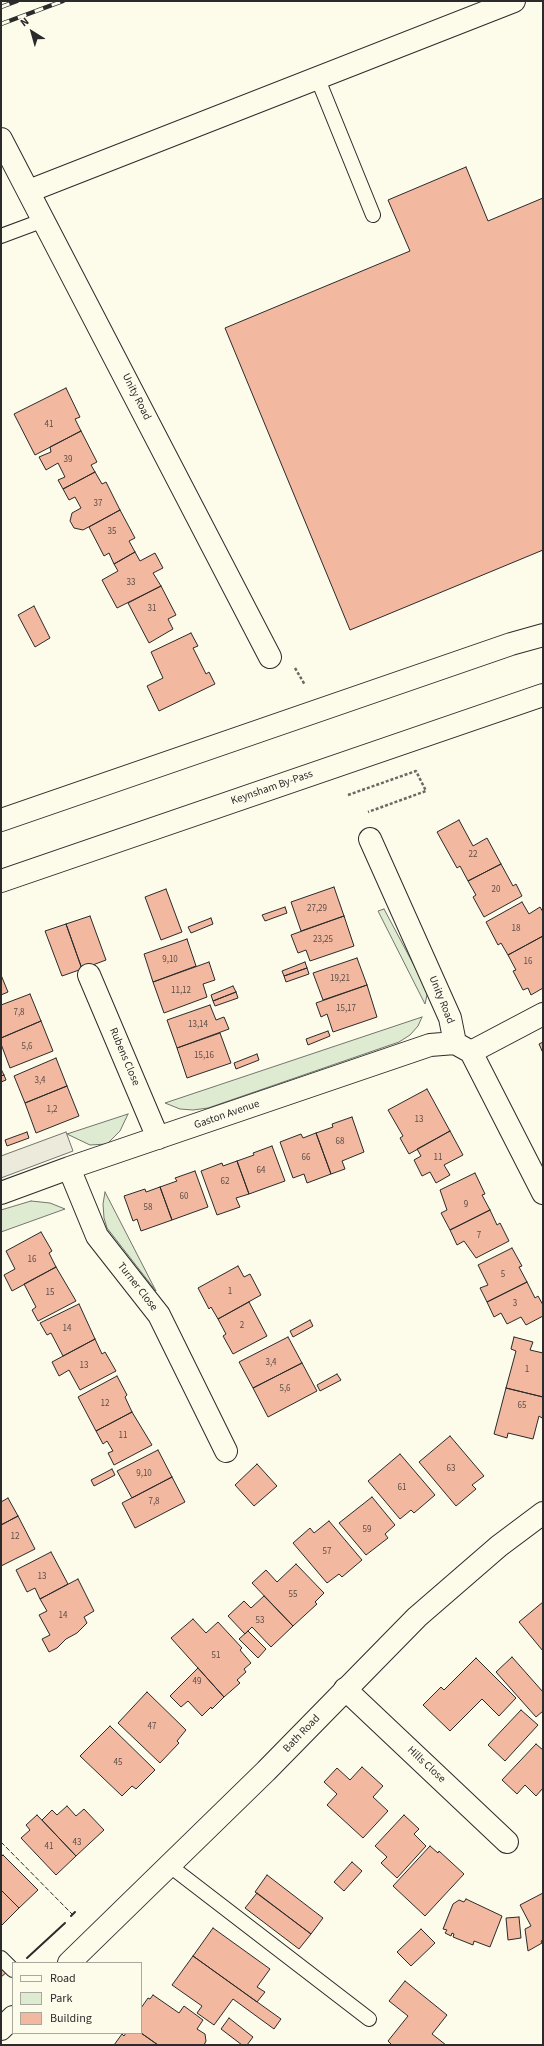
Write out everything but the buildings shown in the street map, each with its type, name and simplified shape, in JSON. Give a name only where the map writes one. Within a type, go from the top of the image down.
[{"type":"main road","points":[[29,191],[514,1]]},
{"type":"main road","name":"Unity Road","points":[[1,139],[270,657]]},
{"type":"main road","points":[[1,820],[511,644],[543,635]]},
{"type":"main road","name":"Keynsham By-Pass","points":[[1,881],[543,695]]},
{"type":"main road","name":"Unity Road","points":[[370,839],[463,1048],[543,1193]]},
{"type":"main road","name":"Rubens Close","points":[[89,975],[158,1138]]},
{"type":"main road","points":[[463,1048],[543,1014]]},
{"type":"main road","name":"Gaston Avenue","points":[[1,1193],[69,1168],[430,1045],[463,1048]]},
{"type":"main road","name":"Turner Close","points":[[69,1168],[97,1236],[159,1315],[226,1451]]},
{"type":"main road","name":"Bath Road","points":[[70,1962],[266,1771],[417,1617],[499,1546],[543,1513]]},
{"type":"main road","name":"Hills Close","points":[[345,1689],[507,1842]]},
{"type":"main road","points":[[1,2029],[12,2018]]},
{"type":"lane","points":[[317,77],[373,215]]},
{"type":"lane","points":[[1,236],[44,220]]},
{"type":"lane","points":[[170,1866],[369,2019]]},
{"type":"lane","points":[[1,1958],[12,1969]]},
{"type":"path","points":[[292,662],[304,686]]},
{"type":"path","points":[[348,795],[416,770],[426,792],[357,816],[370,839]]},
{"type":"green space","points":[[384,909],[425,986],[427,995],[425,1004],[378,911]]},
{"type":"green space","points":[[422,1017],[418,1026],[410,1035],[399,1042],[208,1108],[193,1110],[180,1109],[165,1103]]},
{"type":"green space","points":[[128,1114],[120,1131],[107,1144],[90,1145],[67,1134]]},
{"type":"green space","points":[[105,1192],[156,1291],[107,1228],[104,1218],[103,1204]]},
{"type":"green space","points":[[31,1201],[50,1203],[65,1209],[1,1232],[1,1210]]},
{"type":"shaded area","points":[[66,1132],[73,1151],[1,1178],[1,1156]]},
{"type":"railway","points":[[1,7],[17,1]]},
{"type":"railway","points":[[1,24],[63,1]]},
{"type":"fence","points":[[1,1842],[73,1915]]},
{"type":"wall","points":[[71,1916],[75,1912]]},
{"type":"wall","points":[[27,1958],[65,1923]]}]
